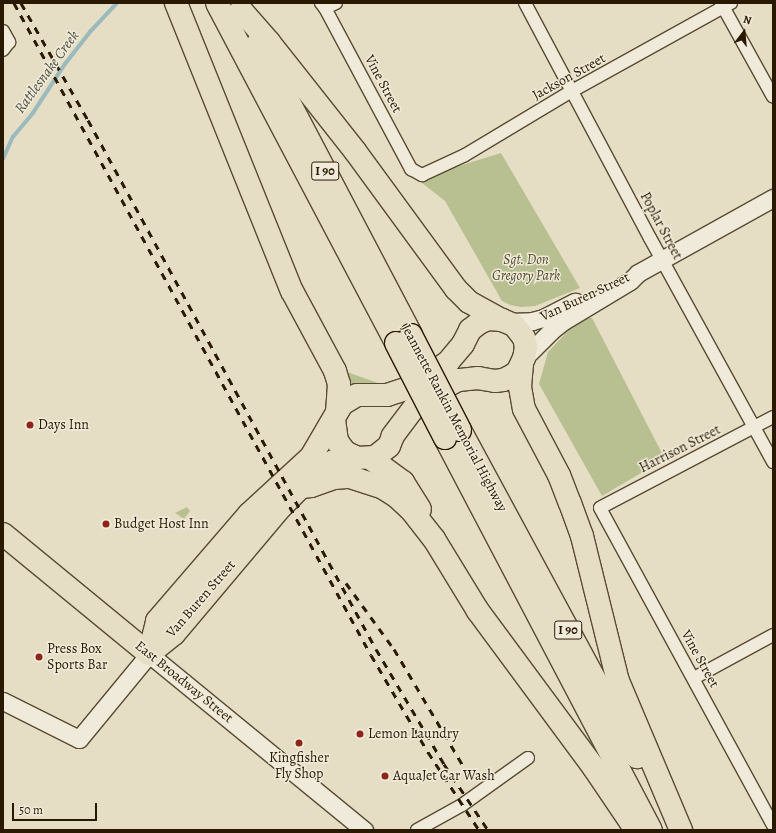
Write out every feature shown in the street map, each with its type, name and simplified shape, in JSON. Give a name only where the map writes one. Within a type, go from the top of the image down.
[{"type":"highway","points":[[232,8],[269,42],[355,151],[456,289],[469,302],[514,325],[524,338],[526,347],[520,387],[524,409],[558,475],[570,503],[582,536],[618,681],[681,830]]},
{"type":"highway","name":"Jeannette Rankin Memorial Highway","points":[[232,8],[453,434],[651,830]]},
{"type":"highway","points":[[179,9],[292,291],[335,371],[339,384],[335,415],[337,441],[340,447],[361,457],[403,482],[423,514],[434,539]]},
{"type":"highway","name":"Van Buren Street","points":[[149,654],[157,621],[249,514],[310,457],[335,415],[349,398],[357,395],[387,395],[411,387],[438,370],[463,344],[470,330],[479,323],[488,319],[505,321]]},
{"type":"highway","points":[[463,344],[467,364],[478,378]]},
{"type":"highway","name":"Van Buren Street","points":[[149,654],[174,634],[280,508],[301,487],[332,462],[361,457],[375,457],[385,450],[393,436],[416,405],[430,395],[458,380],[478,378],[496,382],[503,380],[513,375],[523,361]]},
{"type":"highway","points":[[370,396],[385,403],[392,412],[394,425],[393,436]]},
{"type":"highway","name":"Jeannette Rankin Memorial Highway","points":[[453,434],[676,830]]},
{"type":"highway","points":[[301,487],[311,486],[334,478],[350,477],[369,482],[396,496],[412,511],[434,539],[478,611],[594,768],[636,830]]},
{"type":"highway","name":"East Broadway Street","points":[[3,534],[149,654]]},
{"type":"street","name":"Poplar Street","points":[[526,3],[662,259],[773,462]]},
{"type":"street","name":"Jackson Street","points":[[422,175],[465,154],[725,4]]},
{"type":"street","points":[[725,4],[773,97]]},
{"type":"street","name":"Vine Street","points":[[328,5],[411,169],[422,175]]},
{"type":"street","points":[[3,31],[9,42],[3,50]]},
{"type":"street","points":[[638,273],[773,198]]},
{"type":"street","name":"Van Buren Street","points":[[505,321],[532,321],[543,318],[624,276],[638,273]]},
{"type":"street","name":"Van Buren Street","points":[[523,361],[550,331],[562,322],[630,281],[638,273]]},
{"type":"street","name":"Harrison Street","points":[[600,508],[773,417]]},
{"type":"street","name":"Vine Street","points":[[600,508],[773,825]]},
{"type":"street","points":[[694,678],[773,635]]},
{"type":"street","points":[[3,701],[79,739],[149,654]]},
{"type":"street","name":"East Broadway Street","points":[[149,654],[364,830]]},
{"type":"street","points":[[417,830],[462,805],[528,758]]},
{"type":"green space","name":"Sgt. Don Gregory Park","points":[[501,153],[580,288],[535,306],[521,307],[510,305],[502,301],[445,201],[417,179]]},
{"type":"green space","points":[[580,318],[592,318],[665,459],[602,496],[539,384],[548,352]]},
{"type":"green space","points":[[343,372],[347,372],[384,385],[349,392]]},
{"type":"green space","points":[[187,507],[190,511],[184,519],[175,513]]},
{"type":"waterway","name":"Rattlesnake Creek","points":[[3,159],[13,137],[33,113],[65,64],[90,32],[117,3]]},
{"type":"railway","points":[[14,3],[371,655],[428,752],[479,830]]},
{"type":"railway","points":[[21,3],[88,120],[376,649],[444,764],[488,830]]},
{"type":"railway","points":[[346,583],[394,649],[468,774]]},
{"type":"place","name":"Days Inn","points":[[30,425]]},
{"type":"place","name":"Budget Host Inn","points":[[106,524]]},
{"type":"place","name":"Press Box Sports Bar","points":[[39,657]]},
{"type":"place","name":"Lemon Laundry","points":[[360,734]]},
{"type":"place","name":"Kingfisher Fly Shop","points":[[299,743]]},
{"type":"place","name":"AquaJet Car Wash","points":[[385,776]]}]
